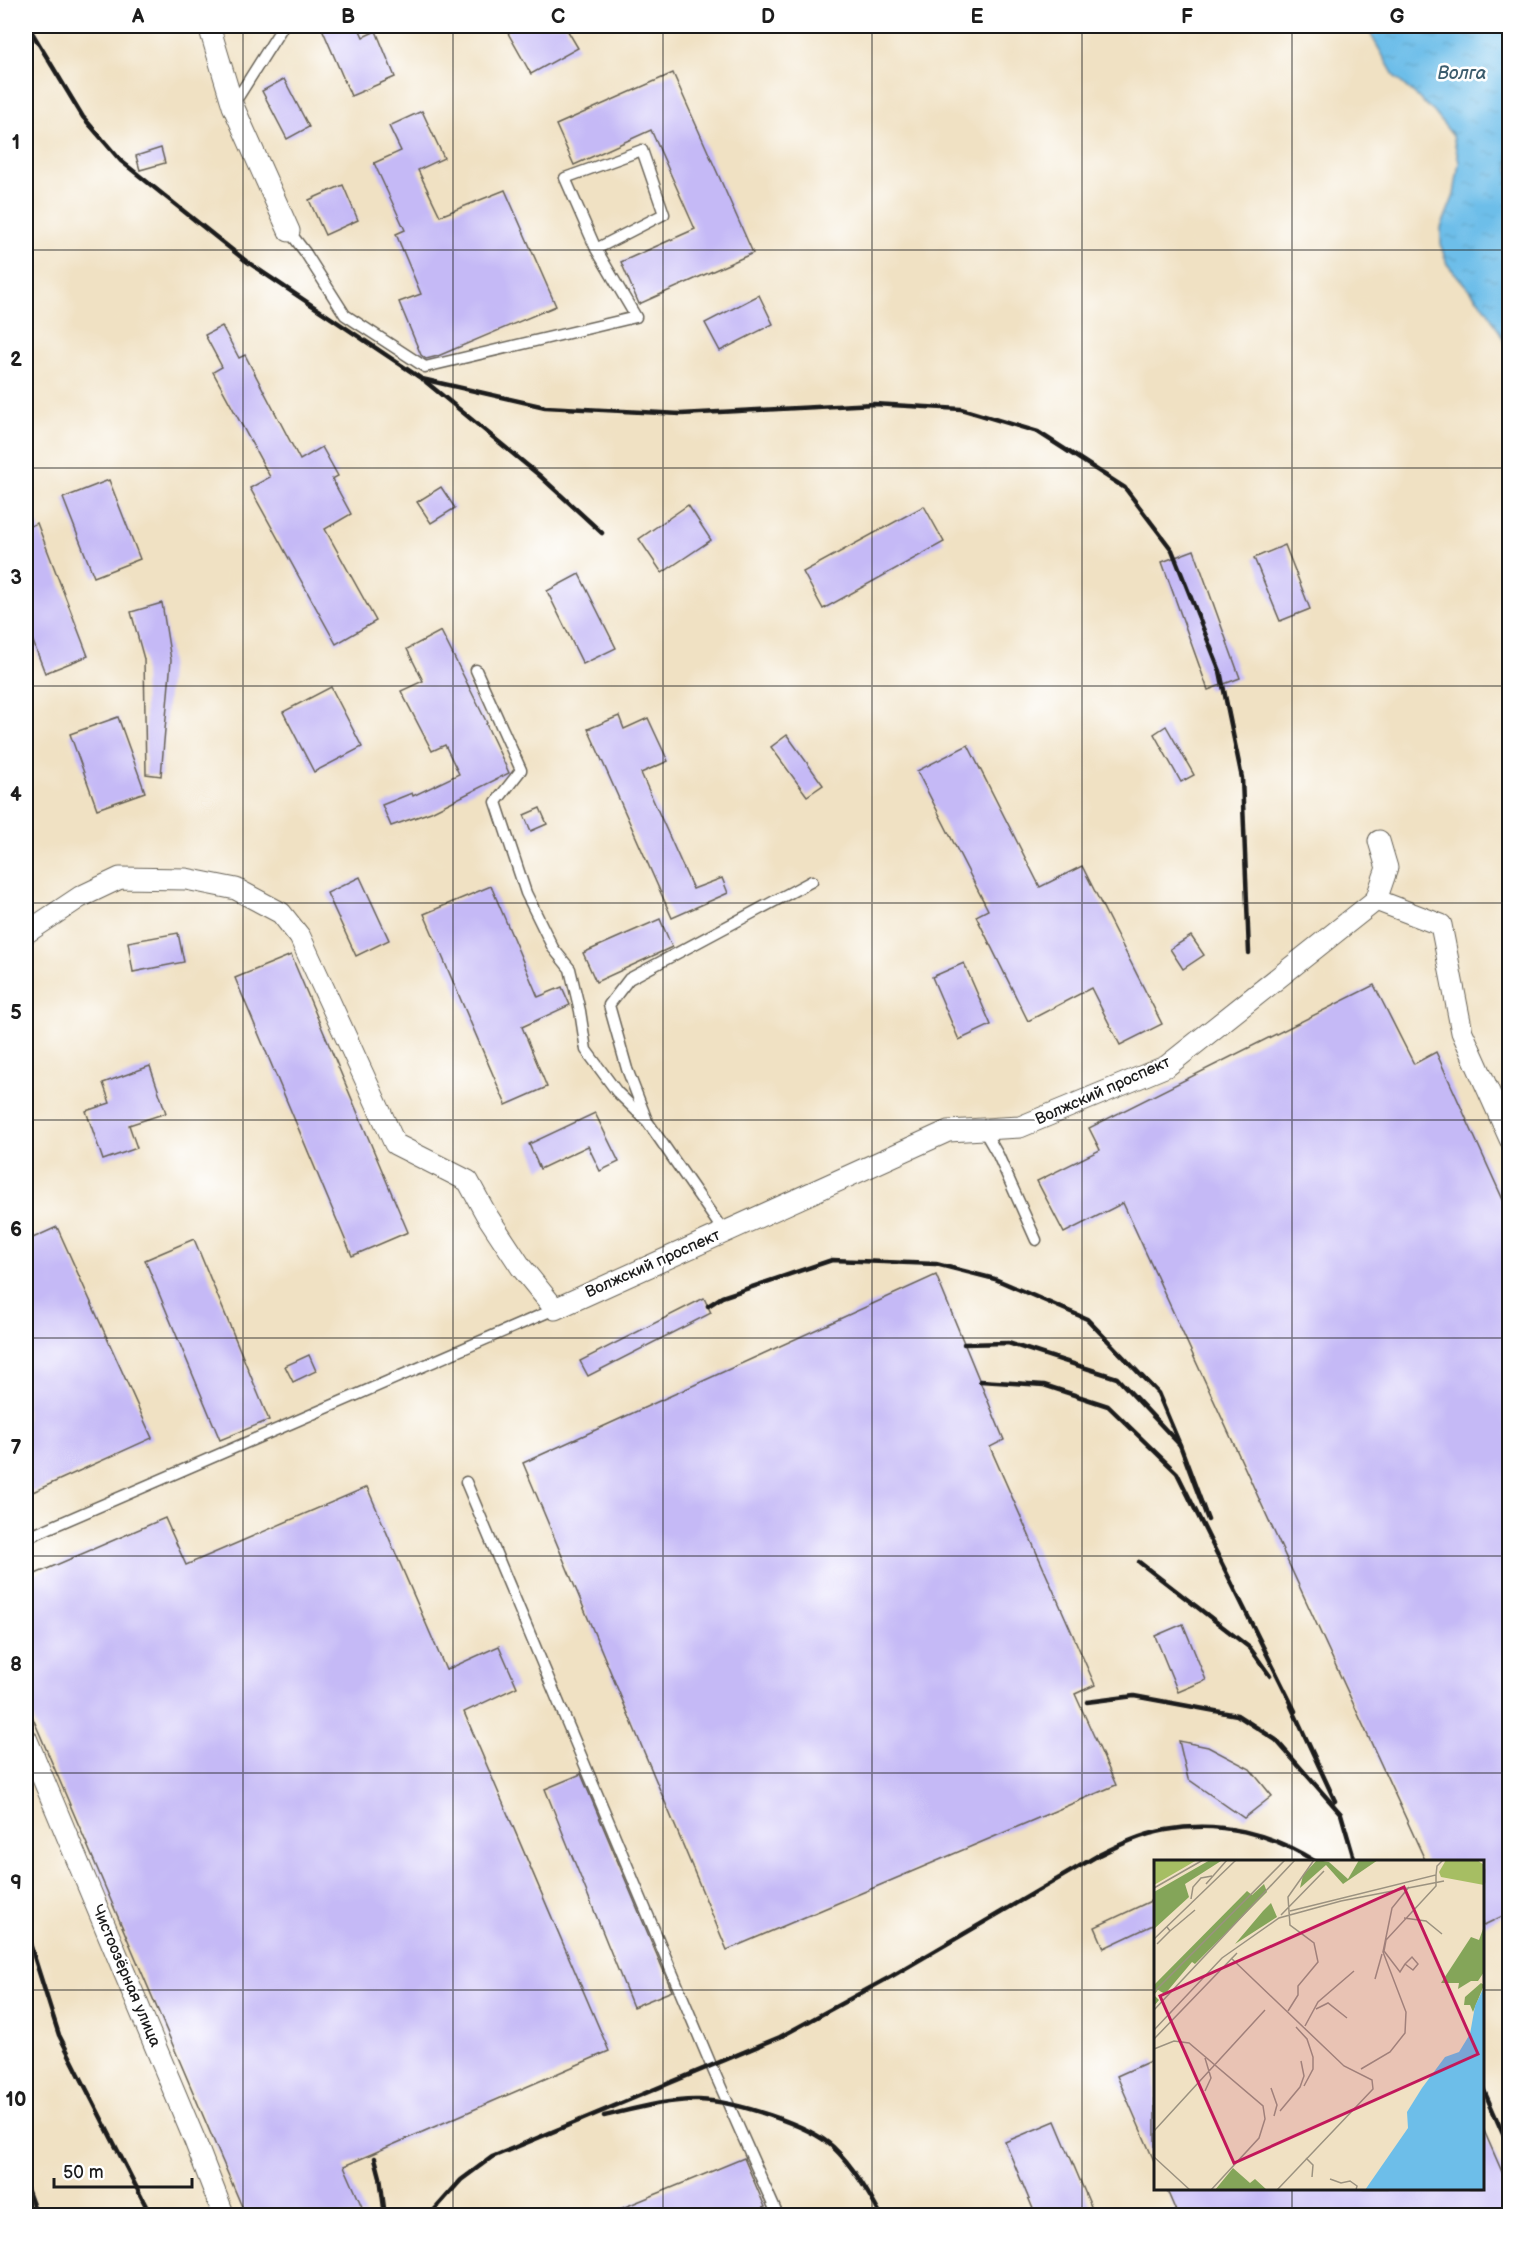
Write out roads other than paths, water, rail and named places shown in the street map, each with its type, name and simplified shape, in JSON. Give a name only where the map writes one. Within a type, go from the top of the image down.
[{"type":"street","points":[[208,26],[233,106],[289,231]]},
{"type":"street","points":[[1379,841],[1387,868],[1376,900],[1441,925],[1462,1032],[1509,1139]]},
{"type":"street","points":[[26,933],[80,897],[120,878],[186,879],[236,889],[281,913],[300,937],[395,1144],[468,1181],[486,1214],[521,1267],[555,1309]]},
{"type":"street","name":"Волжский проспект","points":[[555,1309],[948,1131],[1020,1127],[1167,1066],[1376,900]]},
{"type":"street","name":"Чистоозёрная улица","points":[[26,1738],[195,2141],[224,2216]]},
{"type":"lane","points":[[233,106],[283,26]]},
{"type":"lane","points":[[289,231],[345,315],[424,367],[636,317],[596,249],[565,178],[642,150],[664,214],[596,249]]},
{"type":"lane","points":[[476,670],[521,770],[496,802],[526,893],[553,948],[570,969],[586,1050],[617,1092],[647,1122],[724,1232]]},
{"type":"lane","points":[[647,1122],[627,1069],[609,1005],[629,979],[812,881]]},
{"type":"lane","points":[[983,1129],[998,1155],[1036,1240]]},
{"type":"lane","points":[[26,1538],[555,1309]]},
{"type":"lane","points":[[466,1482],[711,2065],[778,2216]]},
{"type":"water","name":"Волга","points":[[1366,26],[1509,26],[1509,354],[1487,310],[1447,264],[1441,246],[1441,228],[1454,195],[1459,162],[1453,136],[1434,112],[1395,77]]},
{"type":"railway","points":[[28,26],[83,117],[121,161],[246,261],[422,379],[545,407],[681,414],[874,404],[961,409],[1038,432],[1125,488],[1172,550],[1220,671],[1242,778],[1249,953]]},
{"type":"railway","points":[[426,382],[539,475],[602,533]]},
{"type":"railway","points":[[708,1306],[722,1297],[832,1260],[936,1264],[995,1279],[1087,1319],[1158,1393],[1180,1445]]},
{"type":"railway","points":[[964,1344],[1008,1343],[1117,1378],[1180,1445],[1208,1520]]},
{"type":"railway","points":[[980,1381],[1044,1385],[1108,1406],[1177,1473],[1295,1711]]},
{"type":"railway","points":[[1139,1562],[1250,1648],[1270,1676]]},
{"type":"railway","points":[[1087,1702],[1134,1696],[1237,1715],[1276,1740],[1341,1814],[1354,1860]]},
{"type":"railway","points":[[1291,1706],[1335,1801]]},
{"type":"railway","points":[[429,2216],[461,2180],[492,2157],[780,2037],[892,1976],[1097,1856],[1131,1840],[1148,1834],[1186,1827],[1225,1828],[1263,1836],[1313,1860]]},
{"type":"railway","points":[[26,1931],[59,2035],[151,2216]]},
{"type":"railway","points":[[1484,2091],[1510,2150]]},
{"type":"railway","points":[[604,2116],[687,2100],[714,2101],[770,2115],[822,2138],[833,2147],[854,2171],[881,2216]]},
{"type":"railway","points":[[375,2158],[385,2216]]},
{"type":"railway","points":[[26,2186],[37,2216]]}]
